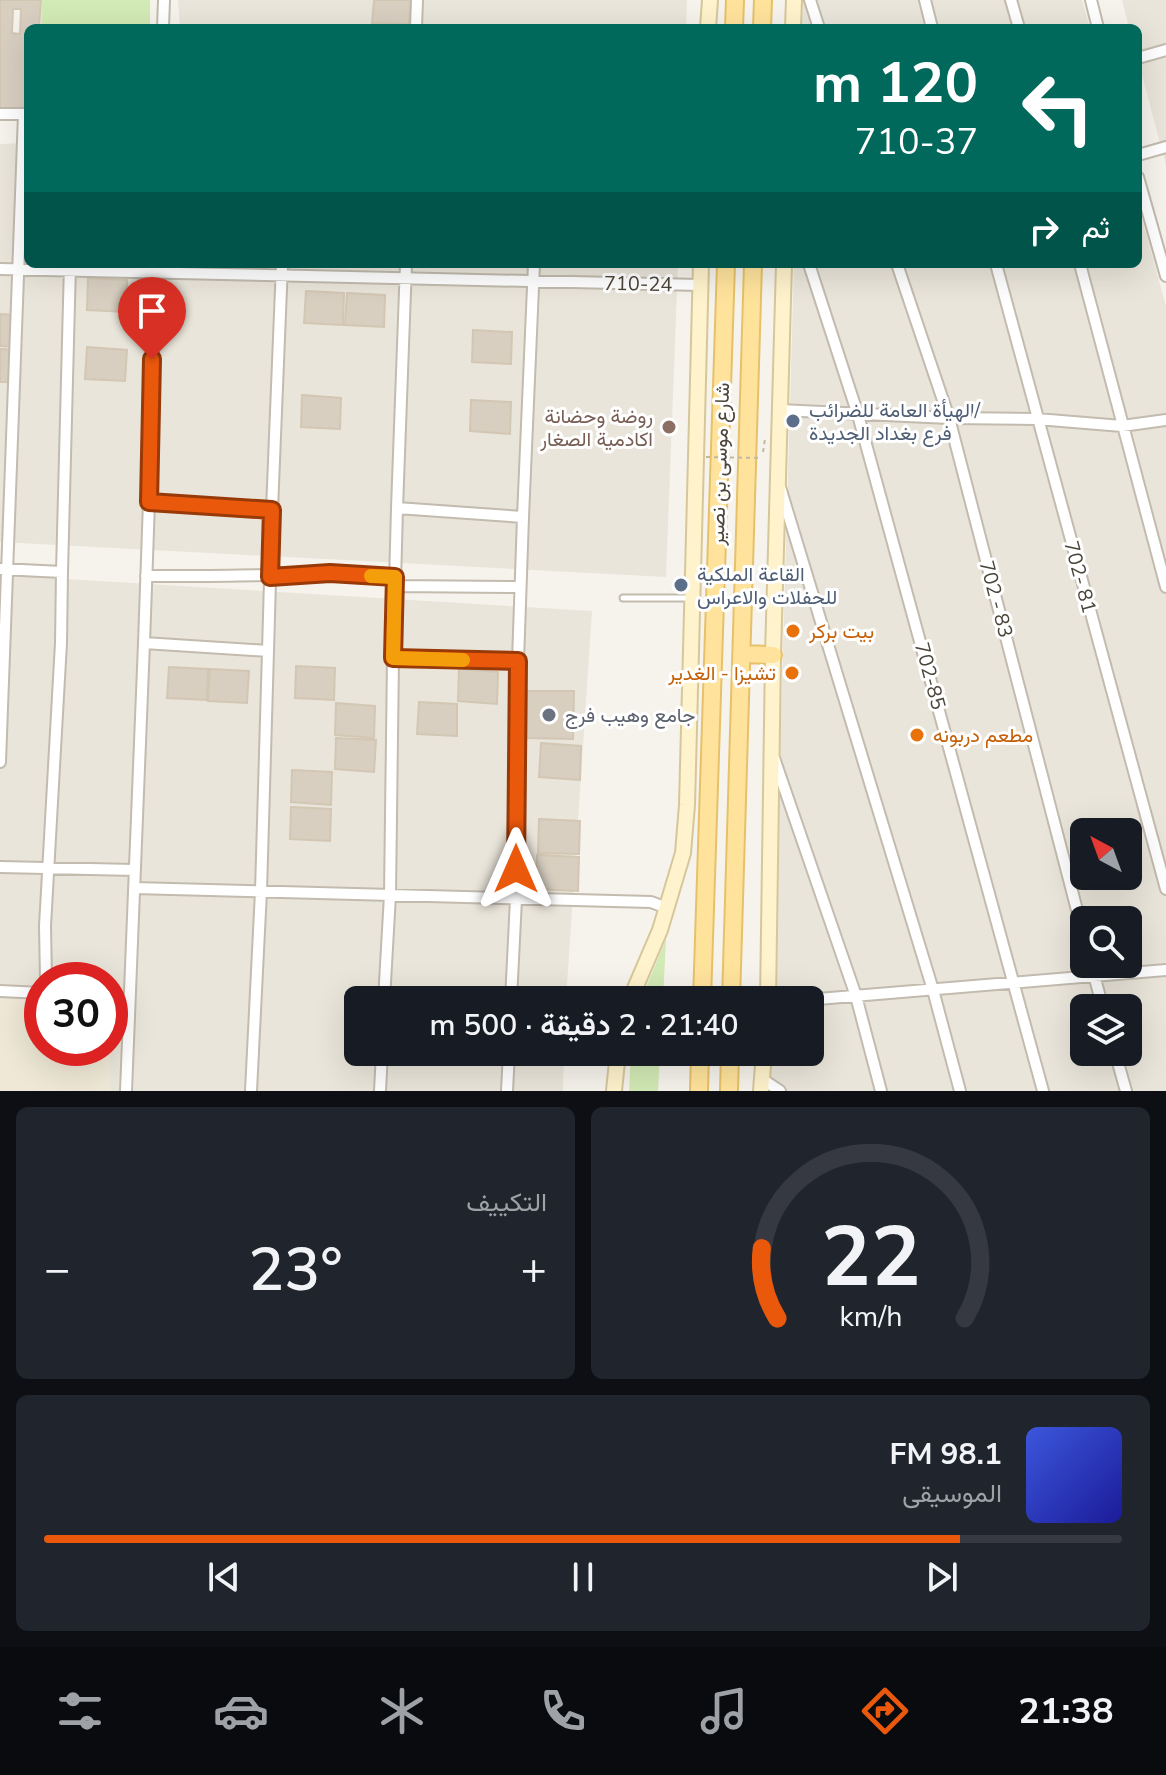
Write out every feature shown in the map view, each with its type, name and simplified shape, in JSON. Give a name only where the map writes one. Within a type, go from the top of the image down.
[{"type":"main road","points":[[734,24],[735,0]]},
{"type":"main road","points":[[762,24],[763,0]]},
{"type":"main road","name":"شارع موسى بن نصير","points":[[702,986],[726,268]]},
{"type":"main road","name":"شارع موسى بن نصير","points":[[731,986],[753,268]]},
{"type":"main road","points":[[742,654],[773,655]]},
{"type":"main road","points":[[699,1091],[700,1066]]},
{"type":"main road","points":[[729,1091],[730,1066]]},
{"type":"street","points":[[163,24],[164,0]]},
{"type":"street","points":[[416,24],[417,0]]},
{"type":"street","points":[[708,24],[710,0]]},
{"type":"street","points":[[793,24],[794,0]]},
{"type":"street","points":[[810,0],[818,24]]},
{"type":"street","points":[[925,0],[931,24]]},
{"type":"street","points":[[1011,0],[1018,24]]},
{"type":"street","points":[[1091,0],[1097,24]]},
{"type":"street","points":[[1142,57],[1166,50]]},
{"type":"street","points":[[0,114],[24,114]]},
{"type":"street","points":[[1142,154],[1166,147]]},
{"type":"street","points":[[0,762],[3,569],[24,153]]},
{"type":"street","points":[[1142,191],[1166,276]]},
{"type":"street","points":[[46,962],[62,572],[70,268]]},
{"type":"street","points":[[126,1091],[149,502],[154,268]]},
{"type":"street","points":[[385,986],[390,895],[393,658],[406,268]]},
{"type":"street","points":[[512,986],[516,899],[520,587],[534,268]]},
{"type":"street","points":[[636,986],[660,930],[683,853],[701,268]]},
{"type":"street","points":[[768,986],[773,655],[784,268]]},
{"type":"street","name":"702-85","points":[[810,268],[858,415],[1043,1091]]},
{"type":"street","name":"702 - 83","points":[[898,268],[949,418],[1076,906]]},
{"type":"street","name":"702- 81","points":[[997,268],[1166,889]]},
{"type":"street","points":[[1081,268],[1166,587]]},
{"type":"street","name":"710-24","points":[[0,269],[281,270],[406,278],[700,285]]},
{"type":"street","points":[[251,1091],[261,891],[281,270]]},
{"type":"street","points":[[780,410],[1037,419],[1122,426],[1166,420]]},
{"type":"street","points":[[779,483],[933,990],[960,1091]]},
{"type":"street","points":[[149,502],[272,510]]},
{"type":"street","points":[[397,508],[523,517]]},
{"type":"street","points":[[3,569],[62,572]]},
{"type":"street","points":[[146,576],[270,577],[330,573],[395,582],[520,587]]},
{"type":"street","points":[[144,643],[268,651]]},
{"type":"street","points":[[393,658],[518,661]]},
{"type":"street","points":[[773,755],[856,996],[881,1091]]},
{"type":"street","points":[[0,867],[135,870]]},
{"type":"street","points":[[134,888],[651,902],[667,908]]},
{"type":"street","points":[[1142,972],[1166,970]]},
{"type":"street","points":[[824,999],[1071,978]]},
{"type":"street","points":[[0,991],[24,992]]},
{"type":"street","points":[[380,1091],[381,1066]]},
{"type":"street","points":[[507,1091],[508,1066]]},
{"type":"street","points":[[614,1091],[617,1066]]},
{"type":"street","points":[[1119,1066],[1126,1091]]},
{"type":"street","points":[[761,1085],[780,1091]]},
{"type":"lane","points":[[623,598],[692,598]]},
{"type":"path","points":[[706,457],[762,458]]},
{"type":"shaded area","points":[[178,0],[687,0],[686,24],[180,24]]},
{"type":"shaded area","points":[[803,0],[1082,0],[1089,24],[802,24]]},
{"type":"shaded area","points":[[1122,0],[1166,0],[1166,166],[1142,75],[1142,24],[1128,24]]},
{"type":"shaded area","points":[[24,143],[24,268],[678,268],[666,577],[0,542],[0,144]]},
{"type":"shaded area","points":[[1142,219],[1166,306],[1166,1091],[770,1091],[771,1066],[824,1066],[824,986],[773,986],[794,268],[1142,268]]},
{"type":"shaded area","points":[[0,575],[592,611],[567,986],[344,986],[344,1066],[564,1066],[563,1091],[0,1091]]},
{"type":"shaded area","points":[[0,999],[24,1000],[24,1066],[110,1066],[110,1091],[0,1091]]},
{"type":"green space","points":[[42,0],[150,0],[150,24],[41,24]]},
{"type":"green space","points":[[666,939],[664,986],[647,986]]},
{"type":"green space","points":[[630,1066],[659,1066],[658,1091],[629,1091]]},
{"type":"building","points":[[0,0],[41,0],[39,24],[24,24],[24,109],[0,108]],"holes":[[[13,9],[21,9],[20,34],[12,33]]]},
{"type":"building","points":[[374,0],[411,0],[409,24],[372,23]]},
{"type":"building","points":[[88,278],[127,280],[126,312],[87,310]]},
{"type":"building","points":[[306,291],[344,293],[343,325],[304,323]]},
{"type":"building","points":[[347,293],[385,295],[384,327],[345,325]]},
{"type":"building","points":[[0,314],[15,315],[13,347],[0,346]]},
{"type":"building","points":[[473,330],[512,332],[511,364],[472,362]]},
{"type":"building","points":[[87,347],[127,350],[125,381],[85,379]]},
{"type":"building","points":[[0,349],[13,350],[12,382],[0,382]]},
{"type":"building","points":[[302,395],[341,398],[340,429],[301,427]]},
{"type":"building","points":[[471,400],[511,402],[510,434],[470,431]]},
{"type":"building","points":[[296,666],[335,668],[334,700],[295,698]]},
{"type":"building","points":[[169,667],[208,669],[207,700],[167,698]]},
{"type":"building","points":[[210,669],[249,671],[247,703],[208,701]]},
{"type":"building","points":[[459,669],[498,672],[497,704],[458,701]]},
{"type":"building","name":"جامع وهيب فرج","points":[[525,691],[574,691],[573,739],[524,738]]},
{"type":"building","points":[[419,702],[457,704],[457,736],[417,734]]},
{"type":"building","points":[[336,703],[375,706],[374,738],[335,735]]},
{"type":"building","points":[[336,738],[376,740],[374,772],[335,769]]},
{"type":"building","points":[[541,743],[581,746],[580,780],[539,777]]},
{"type":"building","points":[[292,770],[332,772],[331,805],[291,802]]},
{"type":"building","points":[[291,807],[331,809],[330,841],[290,839]]},
{"type":"building","points":[[539,819],[580,821],[579,854],[538,853]]},
{"type":"building","points":[[537,855],[579,857],[578,891],[536,889]]},
{"type":"slow traffic","points":[[371,576],[395,577],[393,658],[463,660]]},
{"type":"place","name":"الهيأة العامة للضرائب/ فرع بغداد الجديدة","points":[[793,421]]},
{"type":"place","name":"روضة وحضانة اكادمية الصغار","points":[[669,427]]},
{"type":"place","name":"القاعة الملكية للحفلات والاعراس","points":[[681,585]]},
{"type":"place","name":"بيت بركر","points":[[793,631]]},
{"type":"place","name":"تشيزا - الغدير","points":[[792,673]]},
{"type":"place","name":"جامع وهيب فرج","points":[[549,715]]},
{"type":"place","name":"مطعم دربونه","points":[[917,735]]},
{"type":"route","points":[[152,359],[149,502],[272,510],[270,577],[330,573],[395,577],[393,658],[518,661],[516,869]]}]
